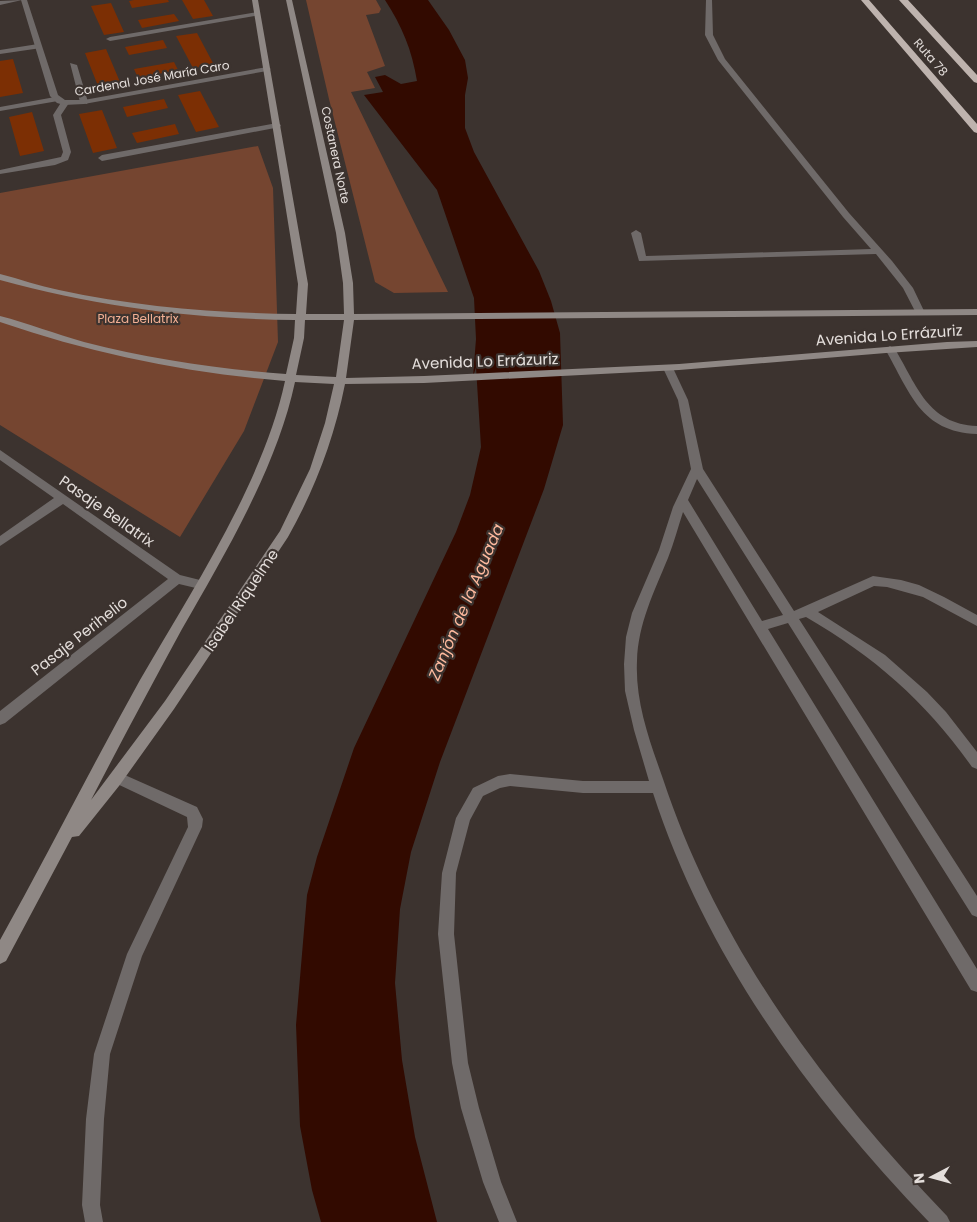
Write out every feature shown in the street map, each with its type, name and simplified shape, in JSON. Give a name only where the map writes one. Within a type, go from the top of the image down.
[{"type":"highway","name":"Ruta 78","points":[[865,0],[977,130]]},
{"type":"highway","name":"Ruta 78","points":[[903,0],[977,80]]},
{"type":"street","points":[[0,3],[19,0]]},
{"type":"street","name":"Cardenal José María Caro","points":[[24,0],[55,99],[65,103],[84,102],[267,69]]},
{"type":"street","points":[[255,0],[303,284],[302,316]]},
{"type":"street","name":"Costanera Norte","points":[[289,0],[338,224],[344,256],[350,316]]},
{"type":"street","points":[[709,0],[710,35],[722,60],[846,215],[908,288],[920,313]]},
{"type":"street","points":[[110,39],[258,14]]},
{"type":"street","points":[[0,52],[38,46]]},
{"type":"street","points":[[73,65],[84,102]]},
{"type":"street","points":[[0,109],[55,99]]},
{"type":"street","points":[[2,172],[55,162],[65,158],[67,152],[57,115],[65,103]]},
{"type":"street","points":[[102,158],[277,125]]},
{"type":"street","points":[[636,232],[642,259],[879,252]]},
{"type":"street","name":"Avenida Lo Errázuriz","points":[[0,277],[54,293],[132,306],[222,314],[302,316],[599,316],[977,312]]},
{"type":"street","name":"Isabel Riquelme","points":[[0,956],[59,848],[103,761],[200,584],[232,530],[256,478],[282,410],[302,316]]},
{"type":"street","name":"Isabel Riquelme","points":[[59,848],[118,778],[177,696],[285,532],[306,492],[322,453],[341,381],[350,316]]},
{"type":"street","name":"Avenida Lo Errázuriz","points":[[0,319],[62,339],[138,358],[187,366],[290,378],[341,381],[668,368],[890,349],[977,344]]},
{"type":"street","points":[[890,349],[925,409],[931,415],[954,428],[977,430]]},
{"type":"street","points":[[668,368],[683,400],[697,469],[977,910]]},
{"type":"street","name":"Pasaje Bellatrix","points":[[0,454],[177,579],[200,584]]},
{"type":"street","points":[[697,469],[682,500],[662,557],[642,601],[634,626],[630,676],[633,701],[656,787],[680,850],[707,906],[740,966],[774,1019],[824,1088],[876,1153],[940,1222]]},
{"type":"street","points":[[0,542],[63,498]]},
{"type":"street","points":[[682,500],[977,984]]},
{"type":"street","name":"Pasaje Perihelio","points":[[0,719],[177,579]]},
{"type":"street","points":[[760,627],[807,612],[873,582],[884,581],[910,587],[977,621]]},
{"type":"street","points":[[807,612],[857,641],[891,666],[922,694],[950,726],[977,763]]},
{"type":"street","points":[[94,1222],[91,1204],[95,1128],[102,1054],[135,954],[195,827],[196,819],[192,812],[118,778]]},
{"type":"street","points":[[508,1222],[489,1172],[470,1108],[460,1063],[446,934],[450,873],[463,818],[478,792],[498,782],[510,780],[583,787],[656,787]]},
{"type":"green space","points":[[306,0],[376,0],[381,9],[379,13],[366,15],[385,66],[367,72],[375,88],[351,92],[448,292],[394,293],[375,282]]},
{"type":"green space","name":"Plaza Bellatrix","points":[[258,146],[273,188],[278,342],[244,431],[180,537],[0,425],[0,193]]},
{"type":"water","name":"Zanjón de la Aguada","points":[[385,0],[428,0],[449,30],[465,60],[468,78],[465,95],[465,128],[474,152],[539,271],[551,301],[560,333],[563,425],[544,489],[440,762],[411,852],[400,909],[395,983],[402,1060],[415,1137],[437,1222],[321,1222],[312,1190],[300,1126],[296,1025],[307,895],[317,857],[354,748],[456,532],[470,495],[481,447],[476,367],[473,377],[476,339],[474,298],[437,190],[364,95],[383,92],[375,77],[385,75],[401,84],[417,81],[406,39]]},
{"type":"building","points":[[168,0],[169,2],[132,8],[129,1]]},
{"type":"building","points":[[182,0],[204,0],[213,16],[193,19]]},
{"type":"building","points":[[111,3],[124,32],[104,35],[91,6]]},
{"type":"building","points":[[174,14],[179,21],[142,28],[138,20]]},
{"type":"building","points":[[197,33],[214,65],[193,68],[176,36]]},
{"type":"building","points":[[163,40],[167,48],[129,55],[125,47]]},
{"type":"building","points":[[106,49],[120,82],[98,86],[85,53]]},
{"type":"building","points":[[13,59],[23,93],[0,97],[0,61]]},
{"type":"building","points":[[174,62],[178,70],[138,78],[134,69]]},
{"type":"building","points":[[200,91],[219,127],[196,132],[178,95]]},
{"type":"building","points":[[164,99],[168,108],[127,117],[123,107]]},
{"type":"building","points":[[102,110],[117,148],[93,153],[79,114]]},
{"type":"building","points":[[32,112],[44,151],[20,156],[9,117]]},
{"type":"building","points":[[175,124],[179,134],[137,143],[132,133]]}]
